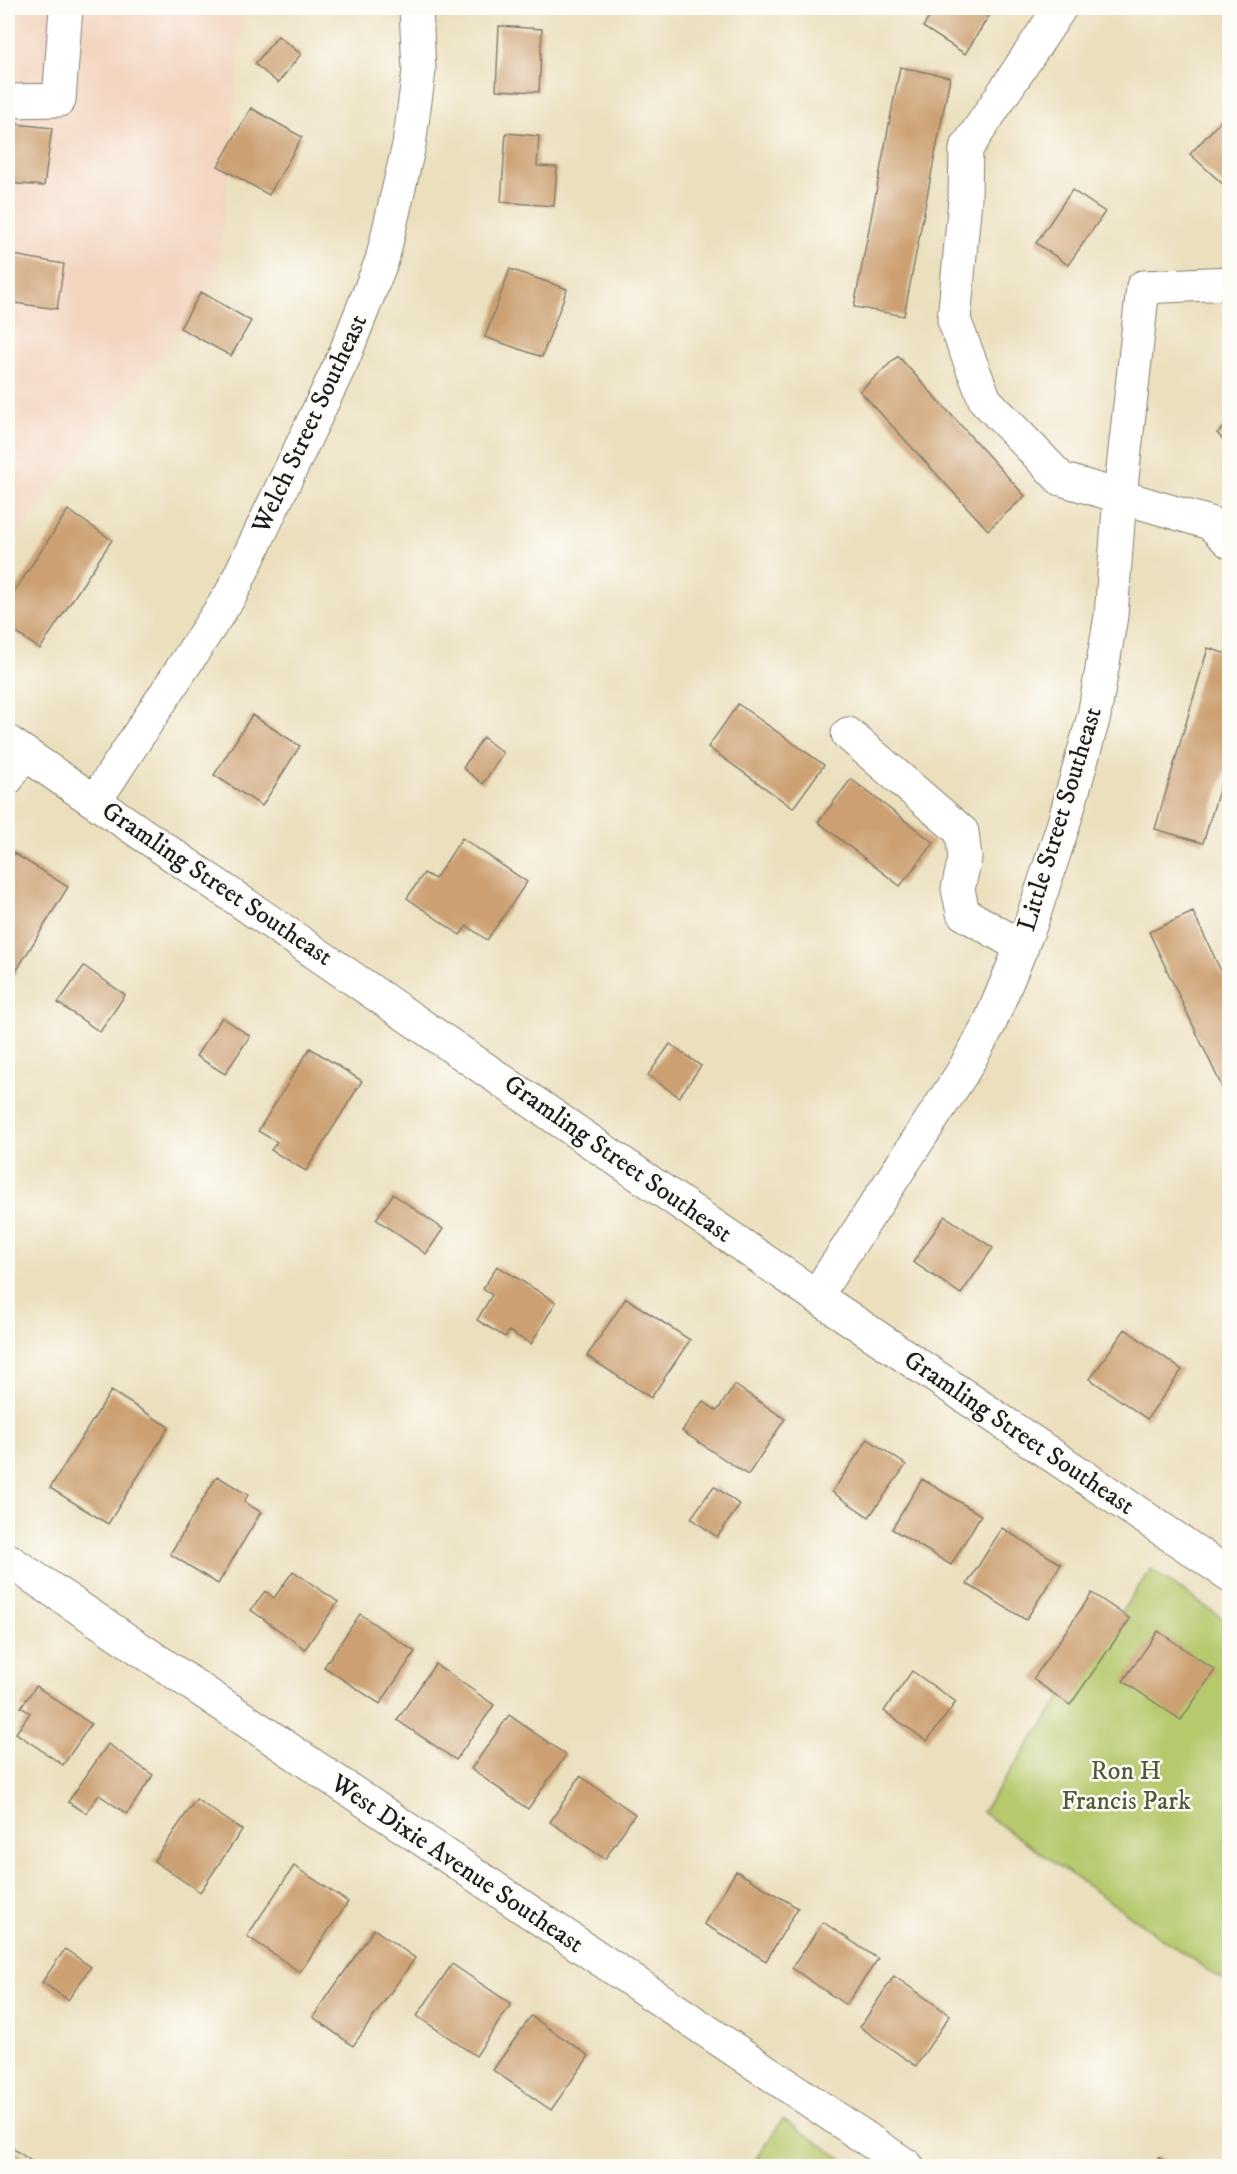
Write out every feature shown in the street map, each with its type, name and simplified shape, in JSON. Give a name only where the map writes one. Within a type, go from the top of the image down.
[{"type":"street","points":[[8,101],[59,100],[66,8]]},
{"type":"street","name":"Welch Street Southeast","points":[[95,801],[231,594],[343,358],[382,260],[409,145],[419,71],[417,8]]},
{"type":"street","points":[[1059,8],[966,149],[965,199],[954,320],[985,400],[1060,479],[1210,523],[1230,542]]},
{"type":"street","name":"Little Street Southeast","points":[[816,1296],[962,1073],[989,1025],[1030,926],[1063,826],[1094,716],[1111,616],[1120,496],[1143,287],[1230,283]]},
{"type":"street","points":[[848,734],[962,832],[964,858],[958,889],[963,913],[1022,946]]},
{"type":"street","name":"Gramling Street Southeast","points":[[12,757],[95,801],[816,1296],[1230,1575]]},
{"type":"street","name":"West Dixie Avenue Southeast","points":[[8,1560],[907,2166]]},
{"type":"shaded area","points":[[8,8],[244,8],[217,283],[8,546]]},
{"type":"green space","name":"Ron H Francis Park","points":[[1151,1569],[1229,1623],[1229,1985],[982,1812]]},
{"type":"green space","points":[[783,2119],[853,2166],[751,2166]]},
{"type":"building","points":[[935,8],[994,8],[965,54],[923,27]]},
{"type":"building","points":[[499,26],[542,29],[539,92],[496,90]]},
{"type":"building","points":[[278,36],[301,54],[278,83],[255,64]]},
{"type":"building","points":[[900,67],[950,77],[904,316],[854,307]]},
{"type":"building","points":[[251,108],[302,137],[269,195],[218,166]]},
{"type":"building","points":[[1230,111],[1230,183],[1226,187],[1190,154]]},
{"type":"building","points":[[8,123],[52,128],[44,186],[8,183]]},
{"type":"building","points":[[506,133],[539,136],[537,166],[557,167],[554,206],[501,202]]},
{"type":"building","points":[[1072,190],[1105,212],[1068,265],[1036,243]]},
{"type":"building","points":[[8,254],[64,264],[57,309],[8,302]]},
{"type":"building","points":[[510,269],[567,289],[542,357],[485,337]]},
{"type":"building","points":[[201,292],[251,321],[231,356],[180,328]]},
{"type":"building","points":[[898,356],[1025,496],[988,530],[860,391]]},
{"type":"building","points":[[1230,422],[1230,447],[1217,433]]},
{"type":"building","points":[[68,510],[112,540],[40,649],[8,627],[8,596],[10,598]]},
{"type":"building","points":[[1208,648],[1230,655],[1230,754],[1203,843],[1155,829]]},
{"type":"building","points":[[738,704],[824,765],[793,808],[708,747]]},
{"type":"building","points":[[252,715],[300,746],[262,806],[214,775]]},
{"type":"building","points":[[483,737],[503,753],[483,784],[463,768]]},
{"type":"building","points":[[851,779],[934,843],[900,886],[818,822]]},
{"type":"building","points":[[462,838],[527,882],[487,940],[467,926],[460,935],[407,898],[424,873],[435,879]]},
{"type":"building","points":[[12,852],[68,887],[12,978],[8,975],[8,859]]},
{"type":"building","points":[[1193,912],[1230,990],[1230,1104],[1149,932]]},
{"type":"building","points":[[84,966],[125,995],[100,1032],[58,1003]]},
{"type":"building","points":[[222,1017],[250,1036],[225,1074],[196,1056]]},
{"type":"building","points":[[670,1044],[701,1066],[679,1097],[648,1075]]},
{"type":"building","points":[[310,1048],[362,1081],[306,1171],[271,1150],[277,1142],[258,1131]]},
{"type":"building","points":[[393,1194],[443,1229],[426,1254],[376,1219]]},
{"type":"building","points":[[945,1216],[993,1248],[961,1294],[913,1262]]},
{"type":"building","points":[[497,1266],[556,1302],[531,1344],[509,1331],[505,1337],[477,1320],[492,1295],[483,1289]]},
{"type":"building","points":[[626,1298],[690,1340],[651,1398],[587,1356]]},
{"type":"building","points":[[1125,1329],[1182,1370],[1147,1419],[1090,1379]]},
{"type":"building","points":[[735,1385],[785,1419],[748,1475],[682,1431],[703,1401],[717,1411]]},
{"type":"building","points":[[111,1391],[169,1427],[108,1524],[50,1488]]},
{"type":"building","points":[[868,1439],[906,1465],[869,1517],[832,1492]]},
{"type":"building","points":[[217,1476],[248,1495],[244,1502],[261,1512],[218,1584],[170,1554]]},
{"type":"building","points":[[922,1479],[981,1515],[951,1565],[892,1529]]},
{"type":"building","points":[[714,1486],[740,1505],[717,1537],[691,1518]]},
{"type":"building","points":[[1002,1528],[1061,1564],[1026,1620],[967,1584]]},
{"type":"building","points":[[293,1571],[338,1602],[305,1649],[251,1610],[265,1591],[274,1598]]},
{"type":"building","points":[[1092,1593],[1130,1619],[1070,1705],[1033,1679]]},
{"type":"building","points":[[360,1614],[415,1652],[380,1704],[324,1667]]},
{"type":"building","points":[[1158,1631],[1215,1670],[1181,1720],[1123,1681]]},
{"type":"building","points":[[435,1664],[494,1705],[456,1760],[397,1720]]},
{"type":"building","points":[[912,1671],[956,1702],[927,1741],[884,1711]]},
{"type":"building","points":[[36,1686],[91,1724],[63,1765],[16,1733],[30,1713],[21,1707]]},
{"type":"building","points":[[509,1715],[566,1755],[528,1809],[471,1769]]},
{"type":"building","points":[[108,1744],[153,1775],[127,1814],[99,1795],[86,1813],[68,1802]]},
{"type":"building","points":[[580,1776],[635,1814],[605,1859],[550,1822]]},
{"type":"building","points":[[196,1799],[242,1830],[200,1892],[154,1861]]},
{"type":"building","points":[[294,1866],[348,1902],[300,1972],[247,1936]]},
{"type":"building","points":[[736,1871],[798,1908],[766,1961],[704,1924]]},
{"type":"building","points":[[823,1922],[878,1959],[846,2005],[792,1968]]},
{"type":"building","points":[[374,1929],[415,1958],[353,2046],[313,2017]]},
{"type":"building","points":[[65,1949],[91,1967],[68,2000],[42,1982]]},
{"type":"building","points":[[452,1964],[511,2004],[476,2056],[417,2016]]},
{"type":"building","points":[[894,1976],[950,2015],[916,2066],[860,2027]]},
{"type":"building","points":[[531,2016],[589,2056],[551,2110],[493,2070]]},
{"type":"building","points":[[8,2145],[31,2161],[28,2166],[8,2166]]},
{"type":"building","points":[[1158,2157],[1172,2166],[1152,2166]]}]
